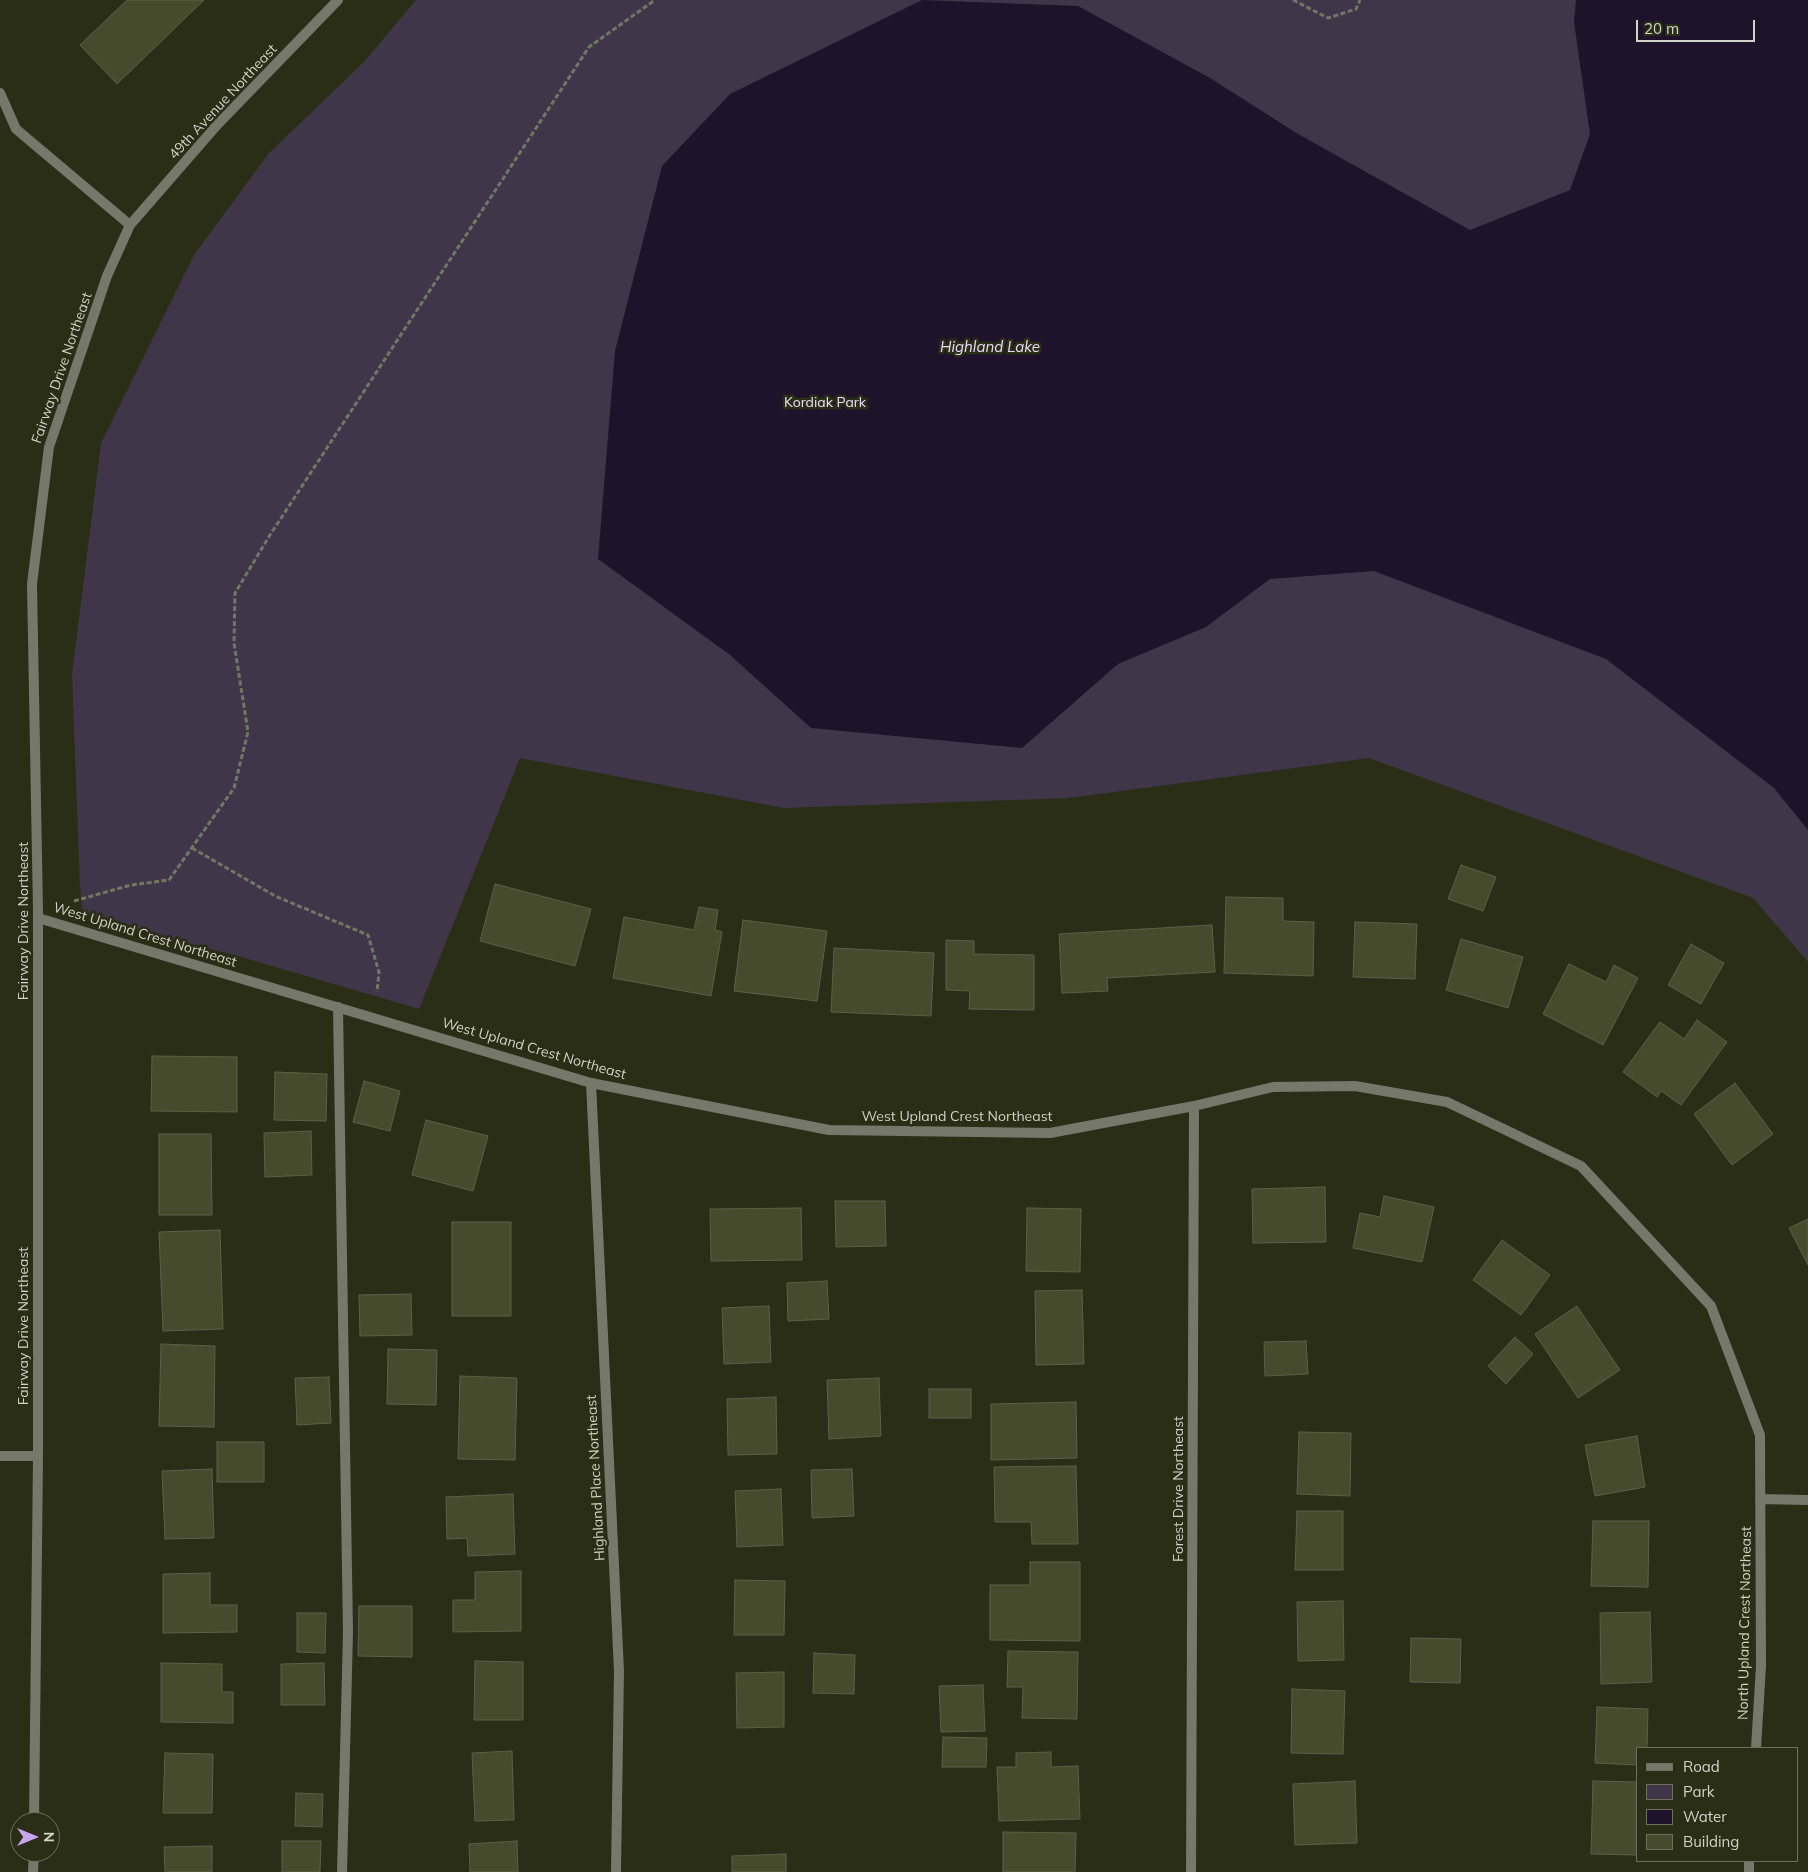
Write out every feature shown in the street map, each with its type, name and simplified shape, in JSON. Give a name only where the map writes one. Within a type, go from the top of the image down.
[{"type":"street","name":"49th Avenue Northeast","points":[[130,225],[217,125],[338,0]]},
{"type":"street","points":[[0,93],[16,129],[130,225]]},
{"type":"street","name":"Fairway Drive Northeast","points":[[34,1812],[38,1456],[38,914],[32,584],[49,447],[107,276],[130,225]]},
{"type":"street","name":"West Upland Crest Northeast","points":[[38,914],[591,1083],[829,1130],[1050,1133],[1194,1106],[1273,1087],[1355,1086],[1447,1102],[1581,1166],[1711,1306],[1760,1434],[1760,1498]]},
{"type":"street","points":[[338,1007],[348,1632],[342,1872]]},
{"type":"street","name":"Highland Place Northeast","points":[[591,1083],[619,1671],[616,1872]]},
{"type":"street","name":"Forest Drive Northeast","points":[[1191,1872],[1194,1106]]},
{"type":"street","points":[[0,1456],[38,1456]]},
{"type":"street","points":[[1760,1498],[1808,1500]]},
{"type":"street","name":"North Upland Crest Northeast","points":[[1756,1747],[1761,1666],[1760,1498]]},
{"type":"path","points":[[38,914],[131,885],[169,880],[234,788],[248,732],[234,643],[235,593],[270,535],[589,47],[655,0]]},
{"type":"path","points":[[1293,0],[1328,18],[1356,8],[1360,0]]},
{"type":"path","points":[[192,848],[276,896],[368,935],[379,972],[374,1018]]},
{"type":"green space","name":"Kordiak Park","points":[[416,0],[1808,0],[1808,962],[1753,898],[1369,758],[1069,798],[784,808],[520,758],[419,1009],[238,956],[107,923],[83,914],[80,887],[72,674],[101,443],[194,255],[269,153],[364,62]]},
{"type":"water","name":"Highland Lake","points":[[922,0],[1078,6],[1210,78],[1298,134],[1470,230],[1570,190],[1590,134],[1574,22],[1576,0],[1808,0],[1808,830],[1774,788],[1606,659],[1374,571],[1270,579],[1206,627],[1118,664],[1022,748],[811,728],[730,655],[598,559],[615,351],[662,166],[730,94]]},
{"type":"building","points":[[127,0],[204,0],[117,84],[80,45]]},
{"type":"building","points":[[1461,865],[1496,877],[1483,911],[1448,899]]},
{"type":"building","points":[[495,884],[591,909],[575,966],[480,941]]},
{"type":"building","points":[[1226,897],[1283,898],[1283,921],[1314,922],[1313,976],[1224,973]]},
{"type":"building","points":[[699,907],[718,910],[715,930],[722,932],[711,996],[613,978],[624,917],[694,930]]},
{"type":"building","points":[[743,920],[827,931],[817,1001],[734,991]]},
{"type":"building","points":[[1355,922],[1417,924],[1415,979],[1353,977]]},
{"type":"building","points":[[1212,925],[1215,972],[1107,978],[1108,991],[1062,993],[1059,934]]},
{"type":"building","points":[[1461,939],[1523,957],[1508,1008],[1446,990]]},
{"type":"building","points":[[946,940],[974,941],[974,954],[1034,955],[1034,1010],[969,1009],[970,991],[946,990]]},
{"type":"building","points":[[1691,944],[1724,963],[1701,1004],[1668,985]]},
{"type":"building","points":[[834,948],[934,953],[931,1016],[831,1012]]},
{"type":"building","points":[[1569,964],[1606,982],[1614,965],[1638,978],[1603,1045],[1543,1014]]},
{"type":"building","points":[[1697,1020],[1727,1042],[1681,1105],[1661,1091],[1657,1097],[1623,1072],[1660,1022],[1684,1039]]},
{"type":"building","points":[[152,1056],[237,1057],[237,1112],[151,1111]]},
{"type":"building","points":[[275,1072],[327,1074],[326,1121],[274,1120]]},
{"type":"building","points":[[364,1081],[400,1091],[390,1131],[353,1122]]},
{"type":"building","points":[[1735,1083],[1773,1134],[1732,1165],[1694,1114]]},
{"type":"building","points":[[426,1120],[488,1136],[473,1191],[412,1175]]},
{"type":"building","points":[[311,1131],[312,1175],[265,1177],[264,1133]]},
{"type":"building","points":[[159,1134],[211,1134],[212,1215],[159,1215]]},
{"type":"building","points":[[1325,1187],[1326,1242],[1253,1243],[1252,1189]]},
{"type":"building","points":[[1384,1196],[1434,1207],[1422,1262],[1353,1248],[1360,1213],[1380,1217]]},
{"type":"building","points":[[835,1201],[885,1201],[886,1246],[836,1247]]},
{"type":"building","points":[[801,1208],[802,1260],[711,1261],[710,1209]]},
{"type":"building","points":[[1027,1208],[1081,1209],[1080,1272],[1026,1271]]},
{"type":"building","points":[[1808,1219],[1808,1265],[1789,1228]]},
{"type":"building","points":[[452,1222],[511,1222],[511,1316],[452,1316]]},
{"type":"building","points":[[220,1230],[223,1329],[163,1331],[159,1232]]},
{"type":"building","points":[[1502,1240],[1550,1275],[1521,1315],[1473,1280]]},
{"type":"building","points":[[827,1281],[829,1319],[788,1321],[787,1283]]},
{"type":"building","points":[[1082,1290],[1084,1364],[1036,1365],[1035,1291]]},
{"type":"building","points":[[411,1294],[412,1335],[360,1336],[359,1295]]},
{"type":"building","points":[[769,1306],[771,1362],[724,1364],[722,1308]]},
{"type":"building","points":[[1577,1306],[1620,1370],[1578,1398],[1535,1334]]},
{"type":"building","points":[[1515,1337],[1533,1354],[1506,1384],[1488,1366]]},
{"type":"building","points":[[1306,1341],[1308,1374],[1265,1376],[1264,1342]]},
{"type":"building","points":[[161,1344],[215,1346],[214,1427],[159,1426]]},
{"type":"building","points":[[388,1349],[437,1350],[436,1405],[387,1404]]},
{"type":"building","points":[[460,1376],[517,1378],[515,1460],[458,1459]]},
{"type":"building","points":[[329,1377],[331,1423],[297,1425],[295,1378]]},
{"type":"building","points":[[879,1378],[881,1436],[829,1439],[827,1380]]},
{"type":"building","points":[[929,1389],[971,1389],[971,1418],[929,1418]]},
{"type":"building","points":[[776,1397],[777,1454],[728,1455],[727,1399]]},
{"type":"building","points":[[1076,1402],[1077,1458],[991,1460],[991,1404]]},
{"type":"building","points":[[1299,1432],[1351,1433],[1350,1496],[1297,1494]]},
{"type":"building","points":[[1637,1436],[1645,1487],[1595,1496],[1585,1445]]},
{"type":"building","points":[[217,1442],[264,1442],[264,1482],[217,1482]]},
{"type":"building","points":[[1076,1466],[1078,1544],[1032,1544],[1031,1522],[995,1522],[994,1467]]},
{"type":"building","points":[[212,1469],[214,1538],[165,1539],[162,1471]]},
{"type":"building","points":[[852,1469],[854,1516],[812,1518],[811,1470]]},
{"type":"building","points":[[781,1489],[783,1545],[737,1547],[735,1491]]},
{"type":"building","points":[[513,1494],[515,1554],[468,1556],[467,1538],[447,1539],[446,1497]]},
{"type":"building","points":[[1297,1511],[1343,1511],[1343,1570],[1295,1570]]},
{"type":"building","points":[[1593,1521],[1649,1521],[1648,1587],[1591,1586]]},
{"type":"building","points":[[1030,1562],[1080,1562],[1080,1641],[990,1640],[990,1585],[1030,1585]]},
{"type":"building","points":[[521,1571],[521,1631],[453,1632],[453,1600],[475,1600],[475,1572]]},
{"type":"building","points":[[210,1573],[210,1605],[237,1605],[237,1632],[163,1633],[163,1574]]},
{"type":"building","points":[[735,1580],[785,1581],[784,1635],[734,1635]]},
{"type":"building","points":[[1343,1601],[1344,1660],[1298,1661],[1297,1602]]},
{"type":"building","points":[[359,1606],[412,1606],[412,1657],[358,1656]]},
{"type":"building","points":[[1650,1612],[1652,1682],[1601,1684],[1600,1613]]},
{"type":"building","points":[[297,1613],[326,1613],[325,1653],[297,1652]]},
{"type":"building","points":[[1411,1638],[1461,1639],[1460,1683],[1410,1682]]},
{"type":"building","points":[[1008,1651],[1078,1652],[1077,1719],[1022,1718],[1023,1687],[1007,1687]]},
{"type":"building","points":[[814,1653],[855,1655],[854,1694],[813,1693]]},
{"type":"building","points":[[475,1661],[523,1662],[523,1720],[474,1720]]},
{"type":"building","points":[[161,1663],[222,1664],[222,1692],[233,1692],[233,1723],[161,1722]]},
{"type":"building","points":[[324,1663],[325,1705],[281,1705],[281,1664]]},
{"type":"building","points":[[784,1672],[784,1727],[737,1728],[736,1673]]},
{"type":"building","points":[[983,1685],[985,1731],[941,1732],[939,1686]]},
{"type":"building","points":[[1292,1689],[1345,1691],[1343,1754],[1291,1753]]},
{"type":"building","points":[[1597,1707],[1648,1709],[1647,1747],[1636,1747],[1636,1765],[1595,1763]]},
{"type":"building","points":[[943,1737],[987,1738],[986,1767],[942,1767]]},
{"type":"building","points":[[512,1751],[514,1820],[475,1821],[472,1753]]},
{"type":"building","points":[[1051,1752],[1051,1767],[1078,1766],[1080,1819],[999,1821],[997,1767],[1016,1767],[1016,1753]]},
{"type":"building","points":[[165,1753],[213,1754],[212,1813],[163,1813]]},
{"type":"building","points":[[1355,1781],[1357,1843],[1295,1845],[1293,1784]]},
{"type":"building","points":[[1593,1781],[1636,1782],[1636,1855],[1591,1854]]},
{"type":"building","points":[[296,1793],[323,1794],[322,1827],[295,1826]]},
{"type":"building","points":[[1003,1832],[1076,1833],[1075,1872],[1003,1872]]},
{"type":"building","points":[[282,1841],[321,1841],[320,1872],[282,1872]]},
{"type":"building","points":[[517,1841],[518,1872],[470,1872],[469,1844]]},
{"type":"building","points":[[212,1846],[212,1872],[165,1872],[164,1847]]},
{"type":"building","points":[[786,1854],[786,1872],[732,1872],[732,1856]]}]
